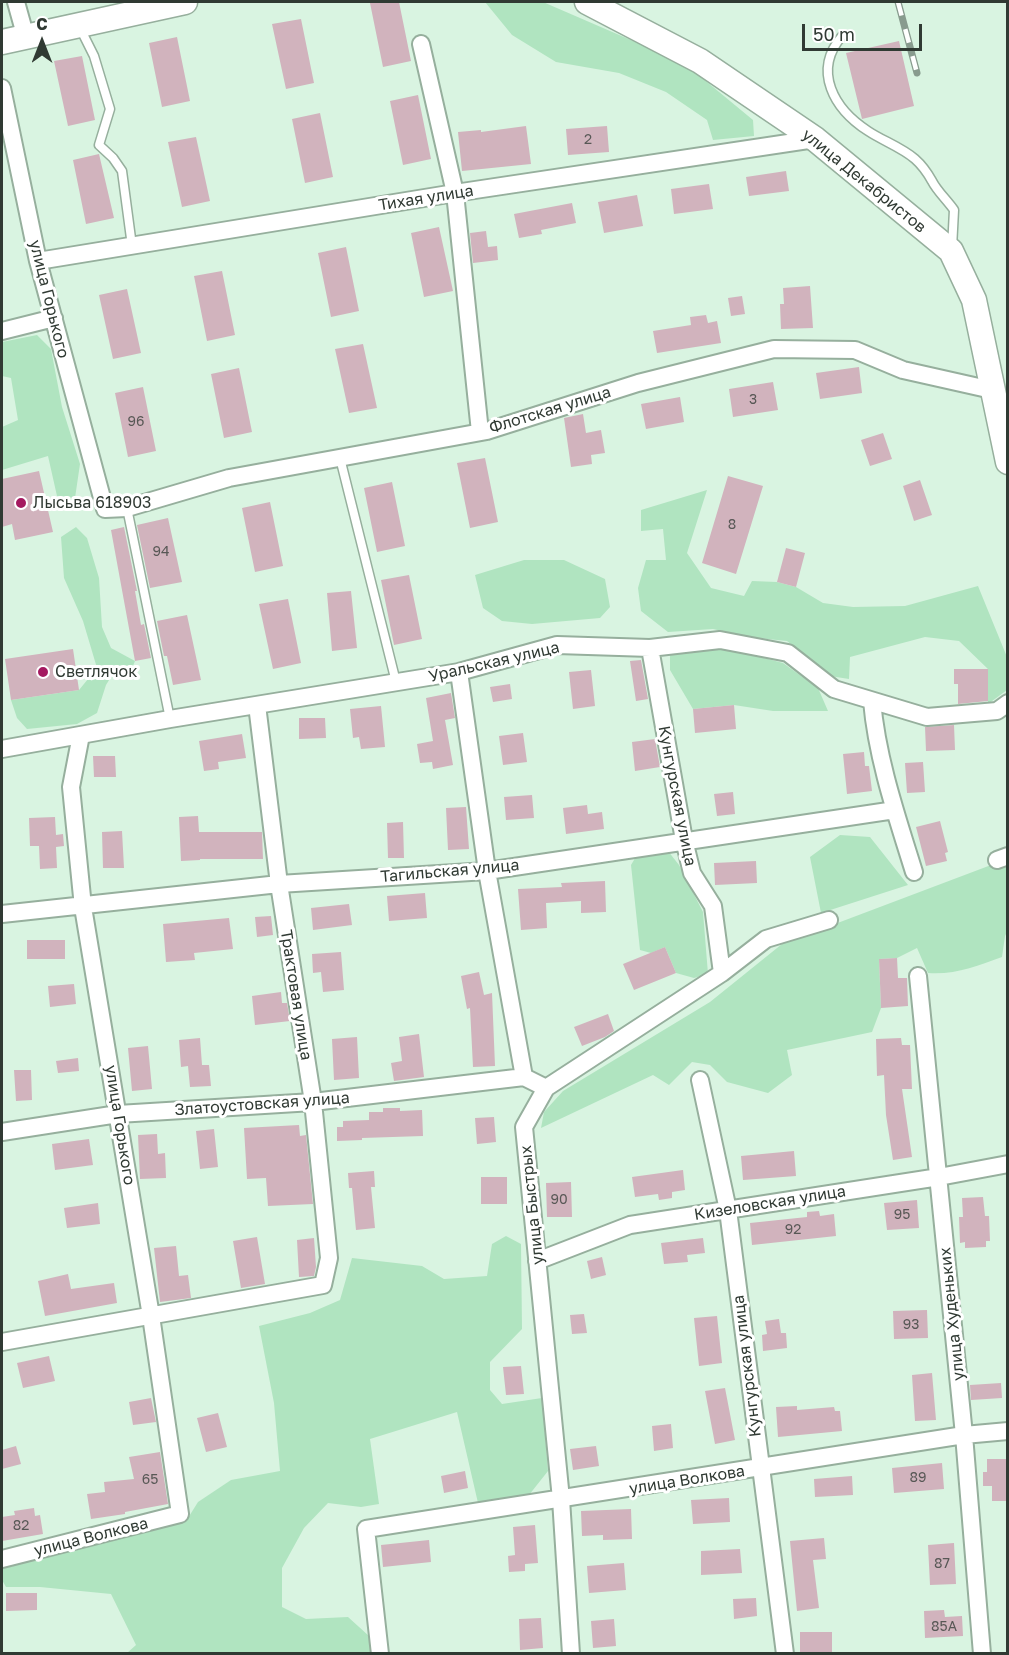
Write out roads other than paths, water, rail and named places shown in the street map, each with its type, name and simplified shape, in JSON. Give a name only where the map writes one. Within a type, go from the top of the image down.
[{"type":"street","points":[[16,2],[26,38]]},
{"type":"street","points":[[2,42],[185,2]]},
{"type":"street","name":"улица Декабристов","points":[[587,2],[700,61],[815,139],[951,251],[974,300],[1008,462]]},
{"type":"street","points":[[420,44],[455,193],[480,432]]},
{"type":"street","name":"улица Горького","points":[[2,88],[38,261],[105,508]]},
{"type":"street","name":"Тихая улица","points":[[38,261],[455,193],[815,139]]},
{"type":"street","points":[[2,331],[54,318]]},
{"type":"street","name":"Флотская улица","points":[[105,508],[127,508],[229,478],[480,432],[638,383],[774,349],[855,350],[903,370],[993,390]]},
{"type":"street","name":"Уральская улица","points":[[2,749],[459,672],[557,645],[650,648],[720,640],[788,653],[834,689],[927,717],[997,711],[1008,703]]},
{"type":"street","name":"Кунгурская улица","points":[[650,648],[684,840],[692,873],[713,906],[722,973]]},
{"type":"street","points":[[459,672],[487,871],[524,1077],[546,1089],[722,973],[766,939],[829,920]]},
{"type":"street","points":[[872,701],[874,721],[895,810],[914,872]]},
{"type":"street","name":"Трактовая улица","points":[[151,1316],[323,1285],[329,1258],[313,1102],[279,884],[257,705]]},
{"type":"street","name":"улица Горького","points":[[81,735],[71,788],[83,907],[151,1316],[180,1514]]},
{"type":"street","name":"Тагильская улица","points":[[2,914],[279,884],[487,871],[895,810]]},
{"type":"street","name":"улица Худеньких","points":[[918,975],[964,1435],[982,1653]]},
{"type":"street","name":"Златоустовская улица","points":[[2,1132],[118,1113],[313,1102],[524,1077]]},
{"type":"street","name":"Кунгурская улица","points":[[700,1080],[728,1210],[785,1653]]},
{"type":"street","name":"улица Быстрых","points":[[546,1089],[524,1127],[561,1499],[571,1653]]},
{"type":"street","name":"Кизеловская улица","points":[[537,1261],[630,1225],[939,1177],[1008,1164]]},
{"type":"street","points":[[2,1342],[151,1316]]},
{"type":"street","name":"улица Волкова","points":[[380,1653],[366,1529],[760,1469],[964,1435],[1008,1431]]},
{"type":"street","name":"улица Волкова","points":[[2,1559],[180,1514]]},
{"type":"lane","points":[[79,26],[94,56],[110,109],[99,145],[113,158],[122,171],[132,246]]},
{"type":"lane","points":[[842,36],[834,46],[827,65],[828,79],[836,97],[844,112],[856,122],[878,138],[913,157],[928,172],[954,210],[951,251]]},
{"type":"lane","points":[[340,458],[396,682]]},
{"type":"lane","points":[[127,508],[170,719]]},
{"type":"railway","points":[[898,2],[917,73]]},
{"type":"place","name":"Лысьва 618903","points":[[21,503]]},
{"type":"place","name":"Светлячок","points":[[43,672]]}]
